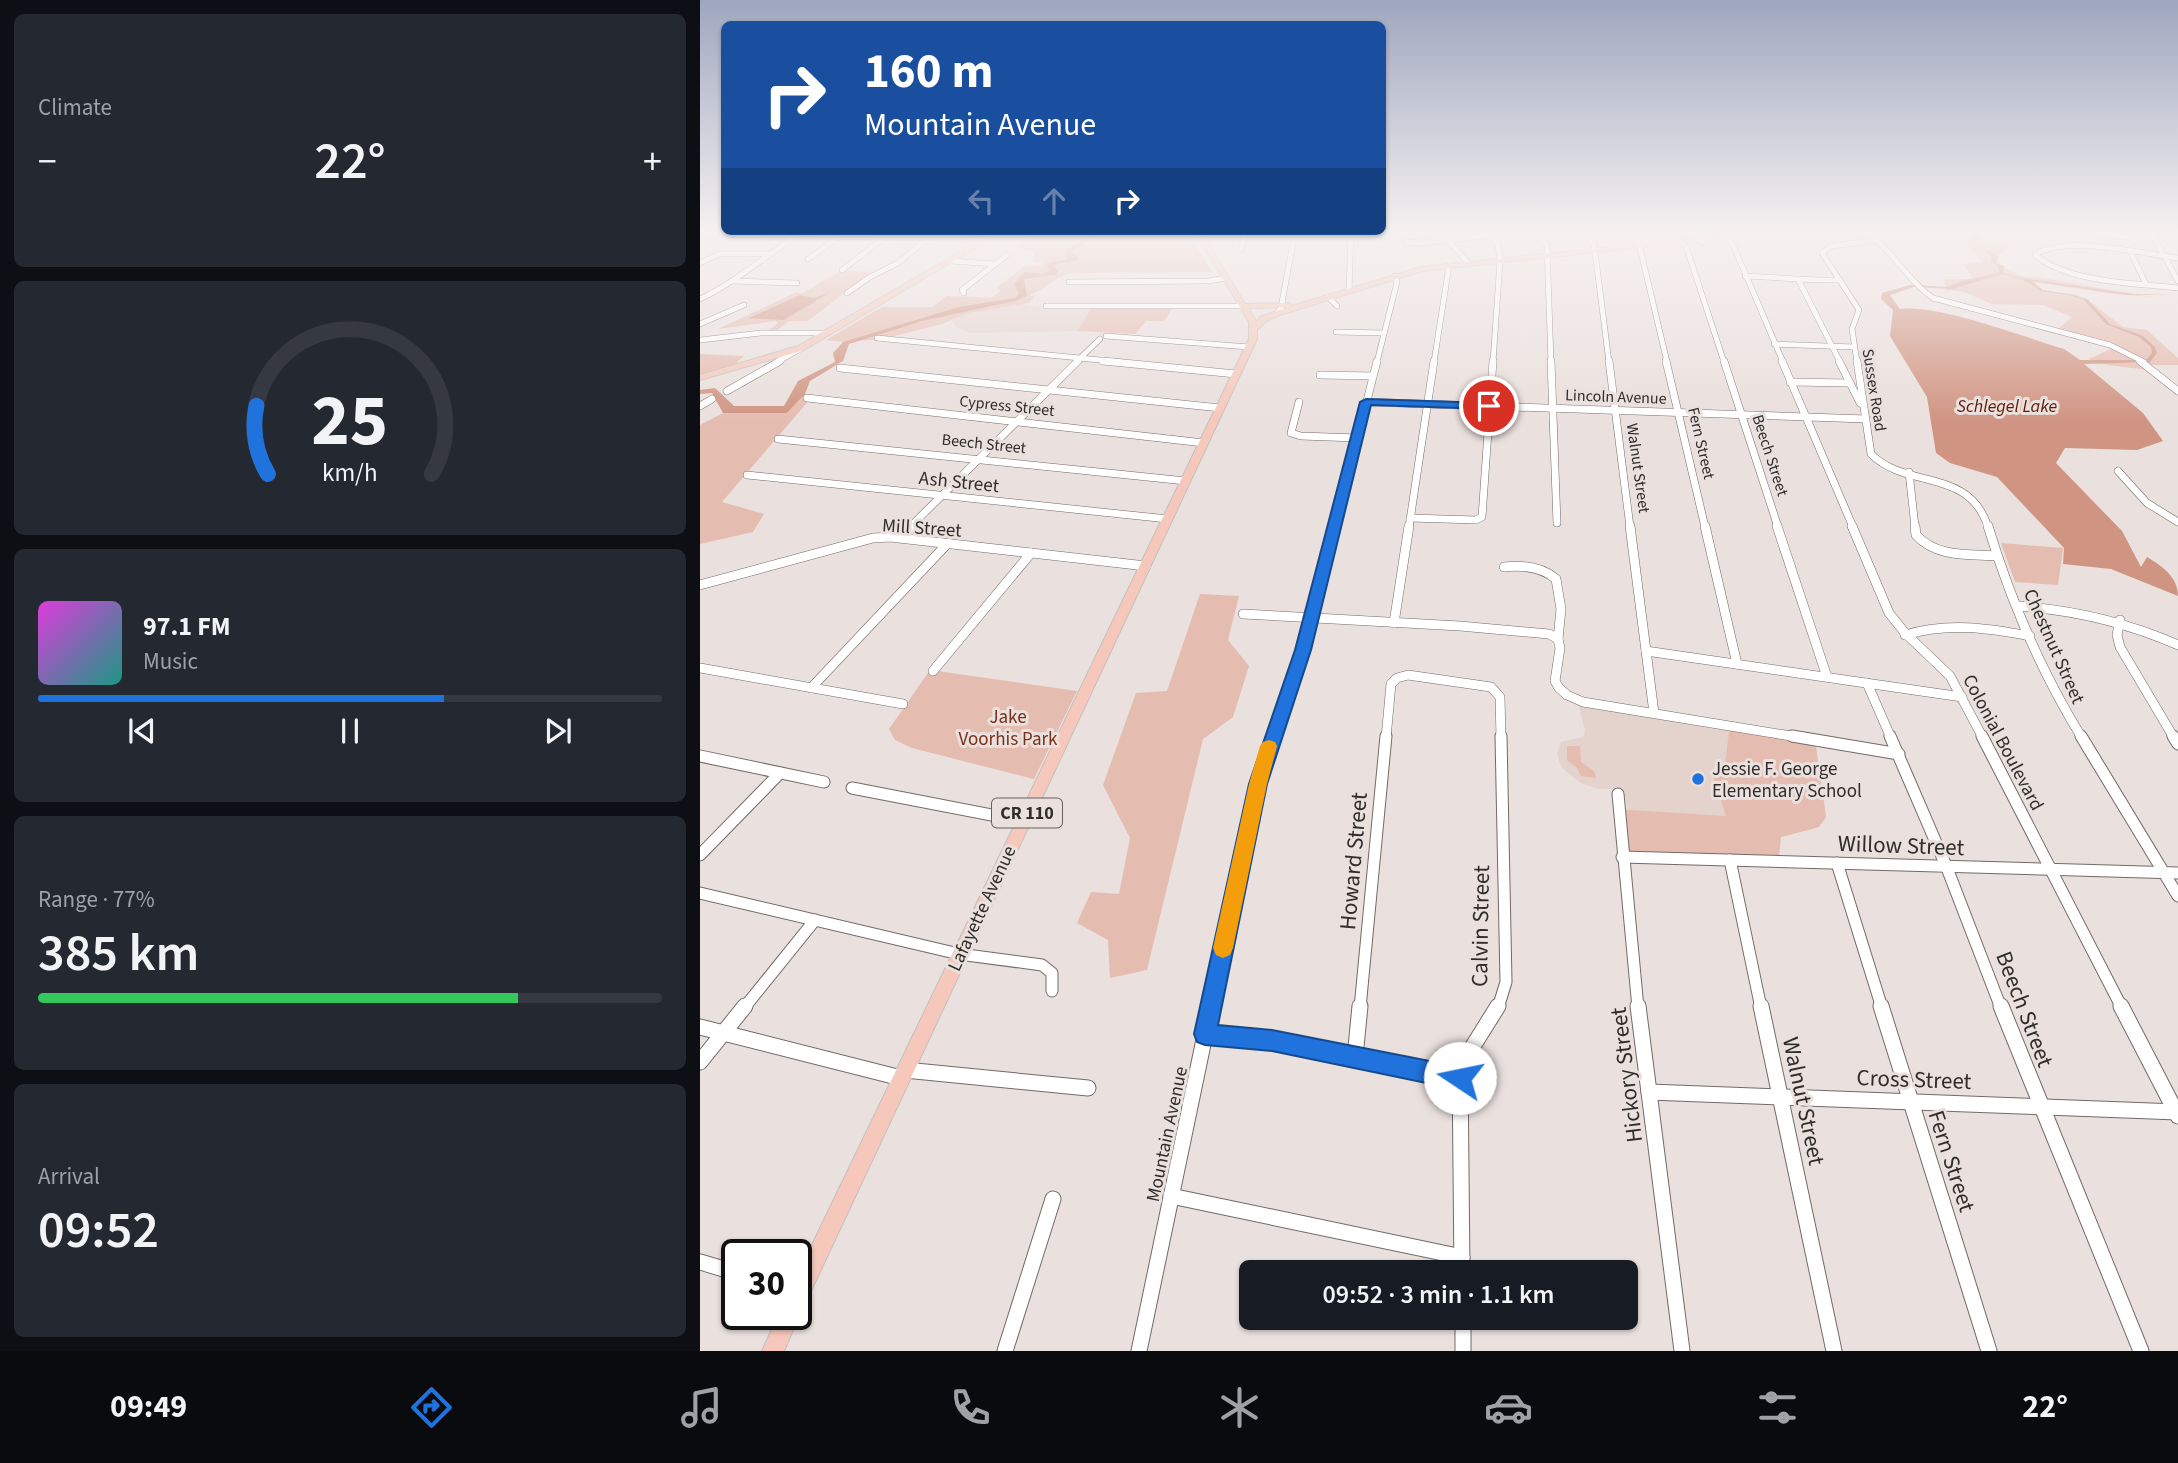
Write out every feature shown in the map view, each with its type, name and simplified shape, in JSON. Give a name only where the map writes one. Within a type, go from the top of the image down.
[{"type":"main road","points":[[700,378],[806,345],[892,295]]},
{"type":"main road","points":[[1237,295],[1254,327],[1279,309]]},
{"type":"main road","points":[[1244,306],[1279,309],[1334,295]]},
{"type":"main road","name":"Lafayette Avenue","points":[[812,1265],[1204,443],[1249,347],[1254,327]]},
{"type":"main road","points":[[773,1351],[783,1330]]},
{"type":"street","points":[[1279,309],[1282,295]]},
{"type":"street","name":"Mountain Avenue","points":[[1139,1351],[1258,784],[1312,618],[1394,295]]},
{"type":"street","points":[[1394,622],[1444,295]]},
{"type":"street","points":[[1410,518],[1482,517],[1497,295]]},
{"type":"street","points":[[1548,295],[1557,523]]},
{"type":"street","name":"Walnut Street","points":[[1600,295],[1654,713]]},
{"type":"street","name":"Fern Street","points":[[1650,295],[1737,664]]},
{"type":"street","name":"Beech Street","points":[[1702,295],[1827,677]]},
{"type":"street","name":"Colonial Boulevard","points":[[1753,295],[1889,613],[1905,635],[1943,667],[1962,697],[2177,1114]]},
{"type":"street","points":[[1805,295],[1865,415]]},
{"type":"street","name":"Sussex Road","points":[[1850,295],[1859,310],[1852,329],[1873,457],[1883,464],[1909,472]]},
{"type":"street","points":[[1928,295],[1946,302],[2083,336],[2146,363],[2178,391]]},
{"type":"street","points":[[1328,297],[1337,306]]},
{"type":"street","points":[[700,324],[744,304]]},
{"type":"street","points":[[1046,306],[1244,306]]},
{"type":"street","points":[[700,340],[761,332],[826,333]]},
{"type":"street","points":[[1336,332],[1384,333]]},
{"type":"street","points":[[900,537],[1103,337],[1117,335],[1249,347]]},
{"type":"street","points":[[877,338],[1236,374]]},
{"type":"street","points":[[1774,344],[1854,347]]},
{"type":"street","points":[[727,391],[806,345]]},
{"type":"street","points":[[839,368],[1220,408]]},
{"type":"street","points":[[1320,375],[1373,376]]},
{"type":"street","points":[[1790,382],[1850,383]]},
{"type":"street","name":"Cypress Street","points":[[807,398],[1204,443]]},
{"type":"street","points":[[700,406],[712,399]]},
{"type":"street","points":[[1299,402],[1291,433],[1301,436],[1357,438]]},
{"type":"street","name":"Lincoln Avenue","points":[[1366,402],[1805,416],[1865,415]]},
{"type":"street","name":"Beech Street","points":[[778,439],[1186,481]]},
{"type":"street","points":[[2118,471],[2143,500],[2178,522]]},
{"type":"street","points":[[1909,472],[1916,535],[1919,540],[1943,551],[1997,556]]},
{"type":"street","name":"Chestnut Street","points":[[1909,472],[1948,483],[1963,491],[1983,511],[1997,556],[2054,693],[2178,896]]},
{"type":"street","name":"Ash Street","points":[[747,475],[1168,519]]},
{"type":"street","name":"Mill Street","points":[[700,585],[873,538],[900,537],[1146,566]]},
{"type":"street","points":[[811,688],[948,543]]},
{"type":"street","points":[[933,671],[1031,553]]},
{"type":"street","points":[[1504,567],[1541,571],[1556,578],[1559,587],[1561,629],[1558,639],[1560,654],[1554,678],[1564,692],[1578,701],[1899,754]]},
{"type":"street","points":[[2018,606],[2064,610],[2120,621],[2178,645]]},
{"type":"street","points":[[1243,614],[1549,634],[1558,639]]},
{"type":"street","points":[[2120,621],[2117,628],[2119,643],[2163,723],[2178,744]]},
{"type":"street","points":[[1905,635],[1925,629],[1953,627],[2030,636]]},
{"type":"street","points":[[1646,651],[1962,697]]},
{"type":"street","points":[[700,668],[903,704]]},
{"type":"street","name":"Howard Street","points":[[1356,1057],[1391,684],[1402,676],[1492,687],[1499,694]]},
{"type":"street","name":"Beech Street","points":[[1867,683],[1947,868],[2040,1107],[2141,1351]]},
{"type":"street","name":"Calvin Street","points":[[1462,1260],[1460,1067],[1496,1013],[1506,982],[1499,694]]},
{"type":"street","points":[[700,756],[824,782]]},
{"type":"street","points":[[700,855],[780,773]]},
{"type":"street","points":[[852,788],[1023,821]]},
{"type":"street","name":"Hickory Street","points":[[1618,794],[1622,857],[1649,1092],[1682,1351]]},
{"type":"street","name":"Willow Street","points":[[1622,857],[2178,873]]},
{"type":"street","name":"Walnut Street","points":[[1730,860],[1834,1351]]},
{"type":"street","name":"Fern Street","points":[[1837,863],[1989,1351]]},
{"type":"street","points":[[700,893],[960,954],[1042,965],[1052,973],[1052,991]]},
{"type":"street","points":[[700,1062],[815,920]]},
{"type":"street","points":[[700,1027],[903,1074],[1088,1088]]},
{"type":"street","points":[[1205,1034],[1272,1041],[1460,1078]]},
{"type":"street","name":"Cross Street","points":[[1649,1092],[2177,1114]]},
{"type":"street","points":[[1171,1196],[1445,1260]]},
{"type":"street","points":[[1005,1351],[1053,1199]]},
{"type":"street","points":[[700,1262],[721,1268]]},
{"type":"street","points":[[1463,1330],[1463,1351]]},
{"type":"shaded area","points":[[1023,304],[1091,306],[1091,309],[1077,331],[970,333],[955,326],[952,320],[968,313]]},
{"type":"shaded area","name":"Jessie F. George Elementary School","points":[[1578,701],[1816,747],[1826,817],[1819,827],[1781,837],[1779,856],[1628,810],[1624,793],[1581,783],[1562,768],[1557,753],[1561,742],[1583,737],[1585,731]]},
{"type":"green space","points":[[791,295],[841,295],[808,321],[789,321],[775,332],[766,332],[778,323],[776,321],[718,329]]},
{"type":"green space","points":[[995,295],[1035,297],[1029,303],[968,313],[942,324],[883,339],[843,342],[826,340],[882,307],[933,307],[946,296],[991,298]]},
{"type":"green space","points":[[1971,295],[2067,295],[2087,299],[2123,327],[2147,330],[2178,358],[2178,365],[2149,365],[2155,371],[2094,363],[2089,359],[2113,348],[2057,330],[2072,317],[2043,305],[1992,304]]},
{"type":"green space","points":[[1091,309],[1172,309],[1164,321],[1146,321],[1135,334],[1077,331]]},
{"type":"green space","points":[[700,354],[744,356],[737,362],[743,366],[700,378]]},
{"type":"green space","points":[[805,394],[810,399],[722,502],[764,514],[753,532],[700,544],[700,425],[723,413],[787,413]]},
{"type":"green space","points":[[2001,543],[2063,548],[2058,585],[2015,582]]},
{"type":"green space","points":[[1200,594],[1239,596],[1228,640],[1249,666],[1233,717],[1203,739],[1147,970],[1110,978],[1108,940],[1077,923],[1091,892],[1119,894],[1130,838],[1103,785],[1136,693],[1167,691]]},
{"type":"green space","name":"Jake Voorhis Park","points":[[930,670],[1077,691],[1034,779],[912,748],[895,740],[889,729]]},
{"type":"green space","points":[[1730,724],[1816,747],[1826,817],[1819,827],[1781,837],[1779,856],[1625,856],[1615,809],[1726,816],[1713,776],[1724,773]]},
{"type":"green space","points":[[1567,746],[1580,746],[1581,762],[1594,771],[1596,778],[1581,776],[1577,768],[1567,760]]},
{"type":"water","points":[[800,295],[814,298],[826,295],[784,320],[749,318]]},
{"type":"water","points":[[1018,295],[1027,295],[1015,301],[922,321],[849,344],[843,361],[810,381],[805,394],[787,413],[723,413],[712,393],[700,394],[700,390],[715,388],[734,406],[784,406],[798,381],[835,362],[833,353],[843,342],[959,307],[1015,298]]},
{"type":"water","name":"Schlegel Lake","points":[[1882,295],[1890,295],[1900,309],[1936,311],[1958,316],[2064,349],[2080,360],[2146,360],[2152,353],[2151,347],[2139,337],[2106,324],[2083,299],[2068,295],[2075,295],[2088,300],[2110,324],[2143,336],[2155,347],[2157,353],[2150,362],[2084,364],[2143,413],[2163,441],[2137,450],[2065,448],[2056,463],[2122,531],[2141,567],[2147,557],[2168,573],[2175,583],[2178,596],[2111,569],[2063,564],[2064,548],[1997,477],[1950,463],[1936,453],[1927,397],[1890,336],[1893,310],[1881,299]]},
{"type":"slow traffic","points":[[1223,948],[1258,784],[1269,746]]},
{"type":"place","name":"Jessie F. George Elementary School","points":[[1698,779]]},
{"type":"route","points":[[1460,1078],[1272,1041],[1205,1034],[1264,760],[1303,650],[1366,402],[1489,406]]}]
